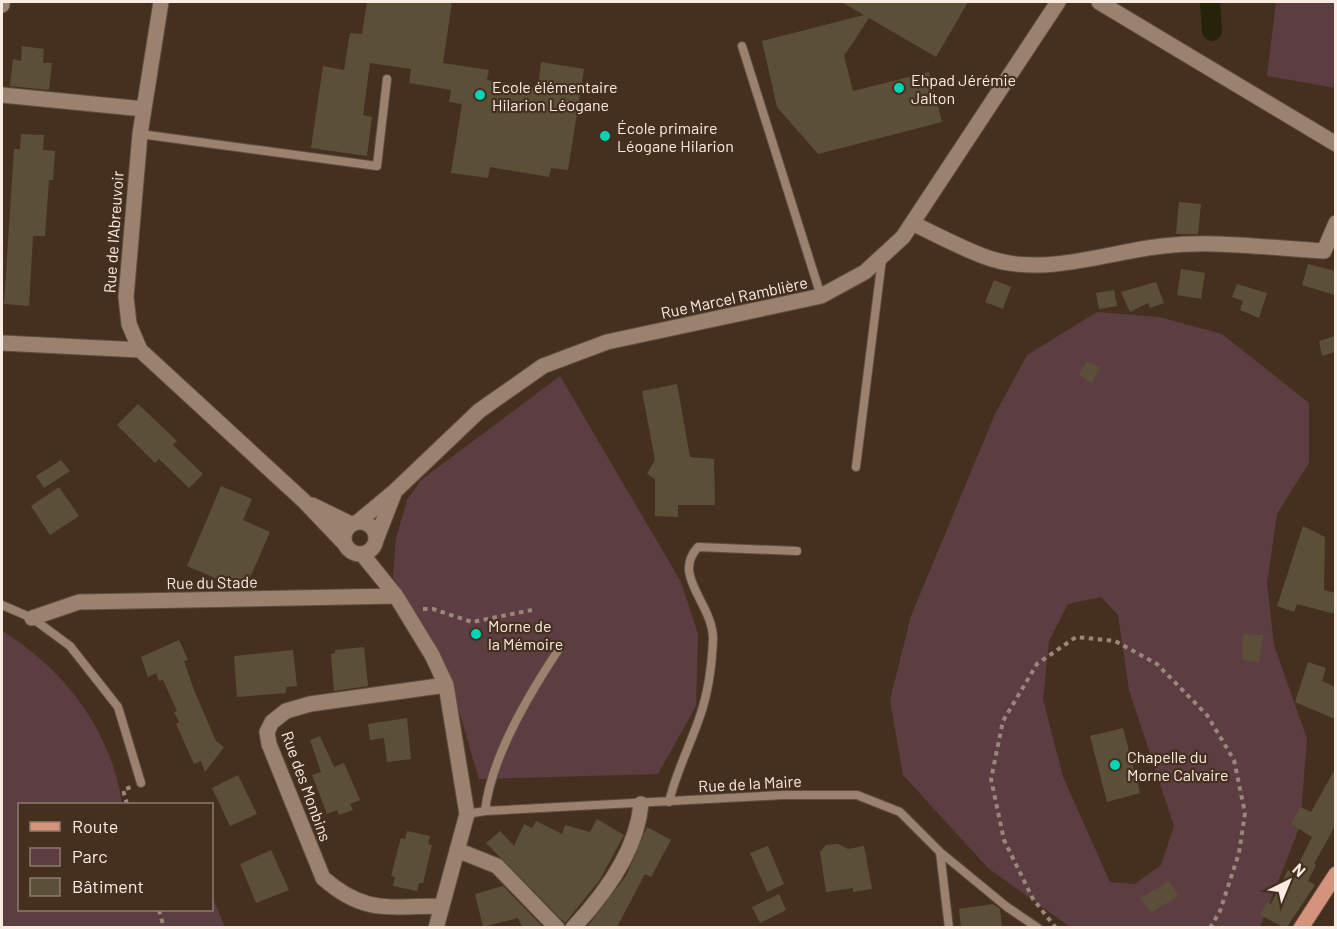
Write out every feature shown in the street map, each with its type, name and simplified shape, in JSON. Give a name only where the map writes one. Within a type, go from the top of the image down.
[{"type":"main road","points":[[1301,927],[1335,874]]},
{"type":"street","name":"Rue de l'Abreuvoir","points":[[161,2],[140,134],[126,297],[129,324],[140,350],[304,501]]},
{"type":"street","name":"Rue Marcel Ramblière","points":[[355,522],[395,491],[479,411],[543,366],[607,342],[821,297],[865,272],[903,237],[1058,2]]},
{"type":"street","points":[[1099,2],[1335,144]]},
{"type":"street","points":[[2,95],[144,109]]},
{"type":"street","points":[[912,223],[984,257],[1026,265],[1086,261],[1164,246],[1225,246],[1324,251],[1335,223]]},
{"type":"street","points":[[2,343],[140,350]]},
{"type":"street","name":"Rue Marcel Ramblière","points":[[371,547],[395,491]]},
{"type":"street","points":[[304,501],[355,522],[372,526],[371,547],[382,578],[396,596],[432,655],[446,685],[467,814],[436,927]]},
{"type":"street","points":[[304,501],[354,553],[371,547]]},
{"type":"street","points":[[344,543],[346,529],[355,522]]},
{"type":"street","name":"Rue du Stade","points":[[32,618],[79,602],[396,596]]},
{"type":"street","name":"Rue des Monbins","points":[[442,906],[370,906],[340,894],[323,878],[269,744],[267,732],[272,722],[286,711],[309,704],[446,685]]},
{"type":"street","points":[[573,927],[600,897],[636,833],[641,804]]},
{"type":"street","points":[[457,850],[497,866],[557,927]]},
{"type":"lane","points":[[742,46],[821,297]]},
{"type":"lane","points":[[140,134],[377,166],[387,79]]},
{"type":"lane","points":[[855,466],[882,256]]},
{"type":"lane","points":[[669,802],[675,776],[706,698],[713,638],[709,614],[687,573],[687,560],[698,548],[797,551]]},
{"type":"lane","points":[[2,606],[32,618],[70,646],[118,707],[141,783]]},
{"type":"lane","points":[[485,811],[487,791],[508,741],[541,676],[559,649]]},
{"type":"lane","name":"Rue de la Maire","points":[[467,814],[485,811],[783,795],[857,795],[900,812],[940,852],[1007,907],[1038,927]]},
{"type":"lane","points":[[940,852],[949,927]]},
{"type":"path","points":[[405,614],[433,609],[472,622],[532,610]]},
{"type":"path","points":[[1056,927],[1034,899],[1004,840],[991,779],[1003,721],[1036,664],[1076,637],[1115,641],[1157,664],[1207,715],[1234,760],[1245,813],[1239,853],[1220,911],[1210,927]]},
{"type":"path","points":[[160,911],[164,927]]},
{"type":"green space","points":[[1276,2],[1335,2],[1335,88],[1267,76]]},
{"type":"green space","points":[[1097,312],[1159,317],[1222,334],[1309,403],[1309,463],[1277,514],[1267,583],[1274,645],[1307,739],[1300,826],[1260,927],[1070,927],[988,868],[903,775],[890,700],[911,616],[995,414],[1027,355]],"holes":[[[1101,597],[1118,615],[1129,690],[1174,826],[1161,865],[1135,884],[1110,882],[1063,777],[1043,699],[1049,641],[1068,604]]]},
{"type":"green space","points":[[560,376],[681,582],[698,634],[696,706],[658,774],[479,779],[445,663],[393,577],[396,539],[407,500],[421,480]]},
{"type":"green space","points":[[2,631],[25,646],[46,664],[82,704],[108,752],[117,777],[122,803],[18,803],[18,911],[213,911],[213,898],[225,927],[2,927]]},
{"type":"building","points":[[367,2],[452,2],[443,63],[489,70],[487,80],[538,88],[541,62],[584,69],[568,170],[551,168],[549,177],[490,167],[488,178],[451,173],[462,104],[449,102],[451,90],[409,83],[411,69],[370,63],[363,115],[372,117],[367,156],[311,148],[323,66],[344,70],[350,33],[362,34]]},
{"type":"building","name":"Ehpad Jérémie Jalton","points":[[841,2],[968,2],[936,57],[869,18],[844,56],[853,91],[929,72],[942,122],[818,154],[777,107],[762,41],[864,15]]},
{"type":"building","points":[[22,46],[44,49],[43,63],[52,63],[49,90],[10,86],[13,59],[21,61]]},
{"type":"building","points":[[21,134],[44,135],[43,150],[55,151],[53,180],[49,180],[45,236],[33,236],[29,306],[4,304],[14,149],[20,149]]},
{"type":"building","points":[[1179,202],[1201,204],[1198,234],[1176,234]]},
{"type":"building","points":[[1308,264],[1335,271],[1335,295],[1302,285]]},
{"type":"building","points":[[1181,269],[1205,273],[1201,299],[1177,295]]},
{"type":"building","points":[[994,280],[1011,287],[1003,309],[985,302]]},
{"type":"building","points":[[1156,282],[1164,303],[1150,308],[1148,303],[1130,312],[1121,292]]},
{"type":"building","points":[[1237,284],[1267,293],[1259,318],[1240,310],[1243,301],[1232,297]]},
{"type":"building","points":[[1114,290],[1117,306],[1099,309],[1096,293]]},
{"type":"building","points":[[1335,336],[1335,352],[1322,356],[1319,341]]},
{"type":"building","points":[[1087,361],[1100,368],[1092,383],[1079,375]]},
{"type":"building","points":[[677,384],[690,457],[714,459],[715,505],[678,505],[678,517],[655,516],[655,479],[647,474],[655,460],[642,391]]},
{"type":"building","points":[[138,404],[177,441],[173,445],[203,474],[189,488],[159,459],[155,463],[117,425]]},
{"type":"building","points":[[61,460],[70,471],[44,488],[36,476]]},
{"type":"building","points":[[221,486],[252,499],[243,520],[270,532],[245,589],[229,589],[229,584],[187,566]]},
{"type":"building","points":[[59,487],[79,516],[50,535],[31,506]]},
{"type":"building","points":[[1303,526],[1325,537],[1324,590],[1335,593],[1335,614],[1297,604],[1294,612],[1277,606]]},
{"type":"building","points":[[1243,634],[1263,635],[1259,662],[1242,660]]},
{"type":"building","points":[[179,640],[188,660],[184,661],[194,690],[216,741],[224,747],[205,772],[201,761],[194,764],[176,724],[179,722],[174,712],[177,711],[163,680],[159,681],[156,673],[148,677],[141,657]]},
{"type":"building","points":[[364,647],[368,686],[334,691],[331,654],[335,653],[335,650]]},
{"type":"building","points":[[293,650],[297,686],[286,687],[286,693],[237,697],[234,656]]},
{"type":"building","points":[[1308,662],[1326,668],[1322,681],[1335,687],[1335,719],[1295,702]]},
{"type":"building","points":[[407,718],[411,759],[387,762],[384,738],[370,740],[368,724]]},
{"type":"building","name":"Chapelle du Morne Calvaire","points":[[1123,728],[1140,793],[1107,802],[1090,736]]},
{"type":"building","points":[[320,736],[334,767],[344,763],[360,800],[350,804],[353,810],[339,815],[337,810],[327,814],[312,775],[321,772],[310,740]]},
{"type":"building","points":[[1335,769],[1335,826],[1314,864],[1316,865],[1308,881],[1315,885],[1287,927],[1283,927],[1260,915],[1267,902],[1271,904],[1288,870],[1294,873],[1312,837],[1291,824],[1300,807],[1311,812]]},
{"type":"building","points":[[238,775],[257,814],[230,826],[212,788]]},
{"type":"building","points":[[597,819],[624,835],[599,881],[565,923],[486,843],[500,831],[514,846],[524,824],[532,828],[536,821],[562,834],[565,825],[590,832]]},
{"type":"building","points":[[647,827],[671,840],[651,877],[645,874],[617,927],[587,927],[626,876]]},
{"type":"building","points":[[407,831],[430,836],[428,844],[432,845],[423,883],[419,883],[417,891],[393,886],[395,877],[391,876],[401,838],[405,839]]},
{"type":"building","points":[[838,844],[848,849],[864,846],[872,889],[853,892],[853,888],[826,892],[820,852],[826,845]]},
{"type":"building","points":[[768,846],[784,884],[767,892],[750,853]]},
{"type":"building","points":[[271,850],[289,890],[256,903],[240,864]]},
{"type":"building","points":[[1169,881],[1178,896],[1151,913],[1141,898]]},
{"type":"building","points":[[503,886],[543,927],[522,927],[518,918],[483,927],[475,894]]},
{"type":"building","points":[[779,894],[786,910],[760,923],[752,907]]},
{"type":"building","points":[[993,904],[1000,909],[1002,927],[961,927],[959,909]]},
{"type":"waterway","points":[[1210,2],[1212,31]]},
{"type":"place","name":"Ehpad Jérémie Jalton","points":[[899,88]]},
{"type":"place","name":"Ecole élémentaire Hilarion Léogane","points":[[480,95]]},
{"type":"place","name":"École primaire Léogane Hilarion","points":[[605,136]]},
{"type":"place","name":"Morne de la Mémoire","points":[[476,634]]},
{"type":"place","name":"Chapelle du Morne Calvaire","points":[[1115,765]]}]
